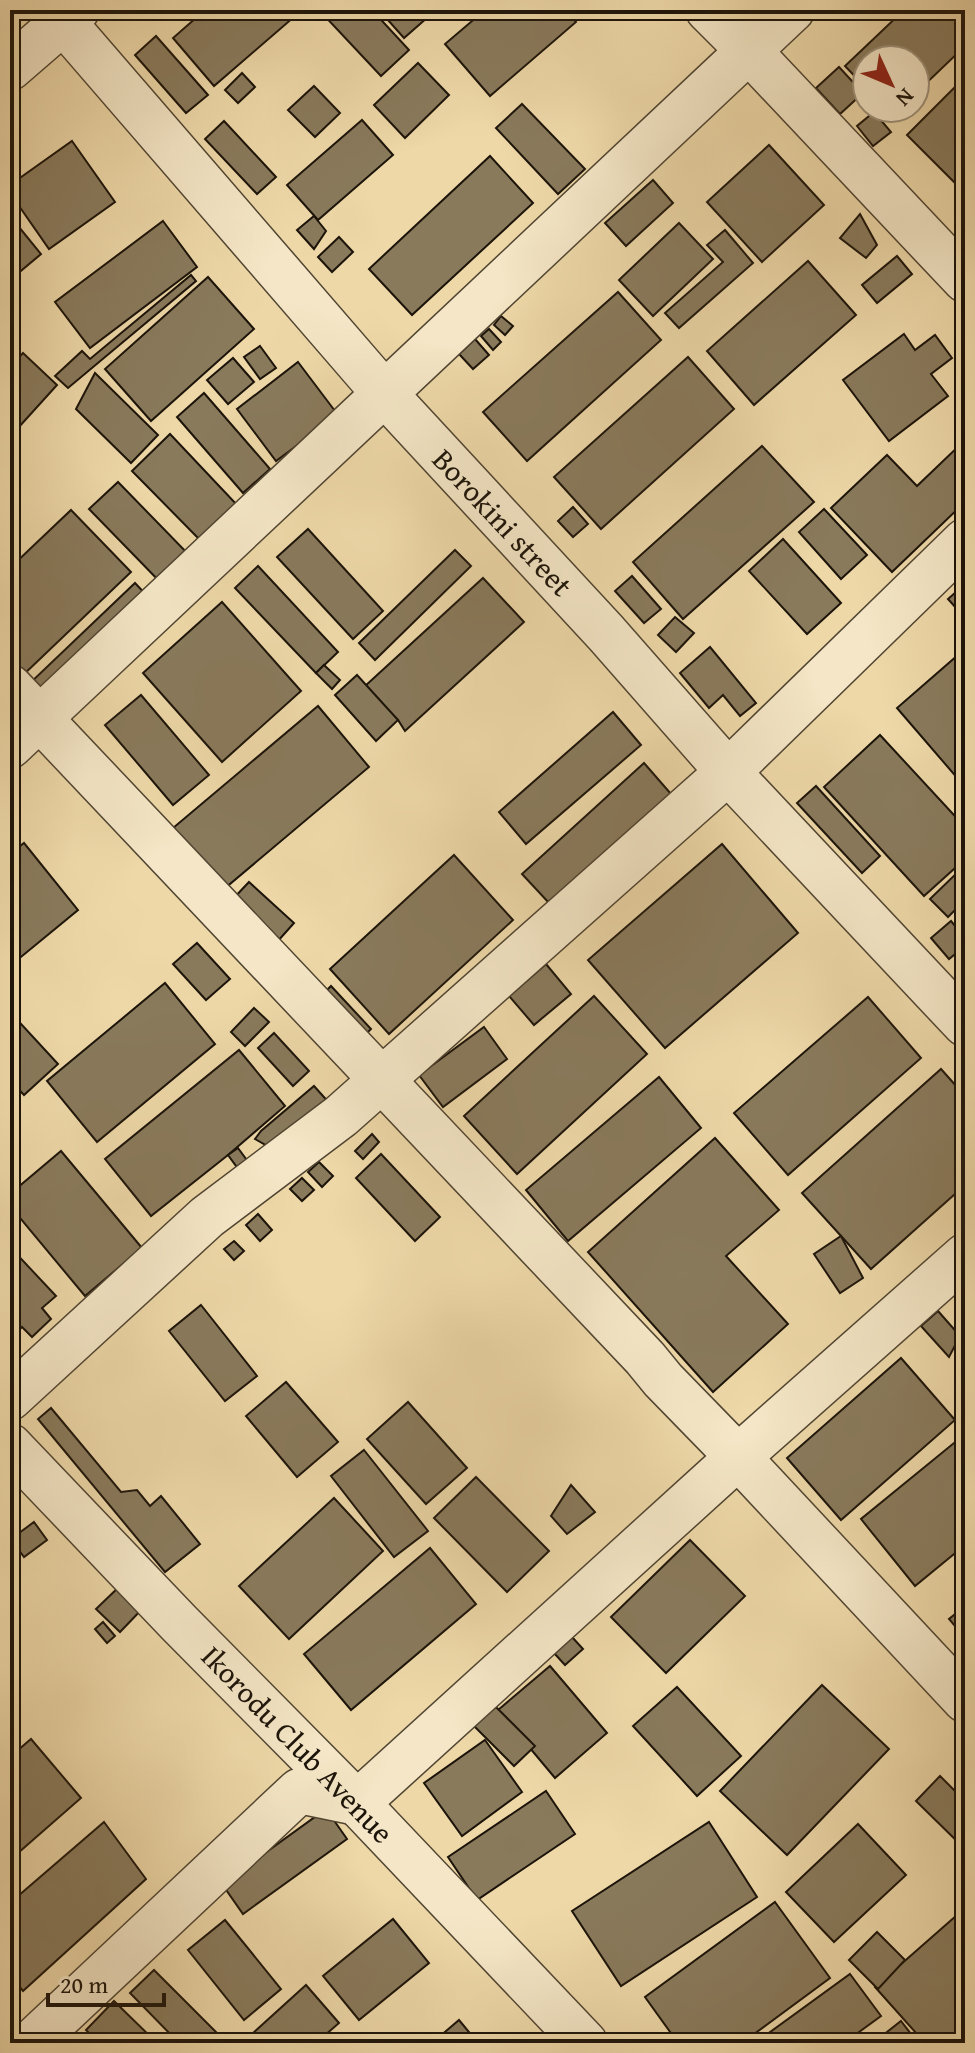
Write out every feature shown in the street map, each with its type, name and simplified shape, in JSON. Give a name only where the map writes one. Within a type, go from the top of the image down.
[{"type":"street","points":[[708,10],[965,280]]},
{"type":"street","points":[[26,732],[792,10]]},
{"type":"street","points":[[10,68],[65,14]]},
{"type":"street","name":"Borokini street","points":[[65,14],[384,393],[606,633],[728,772],[965,1024]]},
{"type":"street","points":[[10,1398],[207,1217],[324,1130],[728,772],[965,541]]},
{"type":"street","points":[[10,687],[26,732],[382,1079],[965,1700]]},
{"type":"street","points":[[31,2043],[299,1791],[357,1803],[965,1256]]},
{"type":"street","name":"Ikorodu Club Avenue","points":[[10,1446],[585,2043]]},
{"type":"building","points":[[205,10],[302,10],[214,86],[173,38]]},
{"type":"building","points":[[319,10],[372,10],[409,50],[381,76]]},
{"type":"building","points":[[379,10],[436,10],[404,38]]},
{"type":"building","points":[[485,10],[566,10],[576,22],[490,96],[445,44]]},
{"type":"building","points":[[904,10],[965,10],[965,46],[931,79],[931,44],[868,44]]},
{"type":"building","points":[[156,36],[208,95],[186,113],[135,55]]},
{"type":"building","points":[[418,63],[449,95],[405,138],[374,105]]},
{"type":"building","points":[[839,67],[851,80],[851,104],[840,114],[816,88]]},
{"type":"building","points":[[242,73],[255,87],[238,103],[225,90]]},
{"type":"building","points":[[965,77],[965,193],[907,135],[918,124],[931,124],[931,111]]},
{"type":"building","points":[[314,86],[340,113],[315,137],[288,110]]},
{"type":"building","points":[[522,104],[585,169],[558,194],[496,128]]},
{"type":"building","points":[[362,120],[393,155],[318,220],[287,185]]},
{"type":"building","points":[[224,121],[276,177],[257,194],[205,139]]},
{"type":"building","points":[[884,124],[891,132],[873,146],[857,126]]},
{"type":"building","points":[[72,141],[115,202],[49,249],[10,193],[10,185]]},
{"type":"building","points":[[769,145],[824,205],[762,262],[707,202]]},
{"type":"building","points":[[490,156],[533,203],[412,315],[369,269]]},
{"type":"building","points":[[653,180],[673,203],[626,246],[605,223]]},
{"type":"building","points":[[860,214],[877,245],[866,258],[840,238]]},
{"type":"building","points":[[10,216],[41,254],[10,280]]},
{"type":"building","points":[[314,216],[326,231],[314,249],[297,230]]},
{"type":"building","points":[[163,221],[197,267],[90,348],[55,302]]},
{"type":"building","points":[[679,223],[713,259],[653,316],[619,280]]},
{"type":"building","points":[[725,230],[753,263],[679,328],[665,313],[723,262],[707,245]]},
{"type":"building","points":[[339,237],[353,252],[332,272],[318,257]]},
{"type":"building","points":[[897,256],[912,274],[877,303],[862,285]]},
{"type":"building","points":[[808,261],[856,315],[754,405],[707,351]]},
{"type":"building","points":[[191,275],[196,281],[68,388],[55,376],[82,351],[90,359]]},
{"type":"building","points":[[208,277],[254,329],[151,421],[105,369]]},
{"type":"building","points":[[618,292],[661,340],[527,461],[483,412]]},
{"type":"building","points":[[501,316],[513,326],[505,335],[494,325]]},
{"type":"building","points":[[489,329],[501,342],[493,350],[481,336]]},
{"type":"building","points":[[904,334],[915,350],[935,335],[952,358],[931,374],[948,396],[889,441],[843,380]]},
{"type":"building","points":[[475,339],[489,355],[473,369],[459,354]]},
{"type":"building","points":[[260,346],[276,368],[260,379],[244,357]]},
{"type":"building","points":[[23,353],[57,385],[18,428],[10,421],[10,367]]},
{"type":"building","points":[[688,357],[734,409],[601,529],[554,477]]},
{"type":"building","points":[[233,358],[254,382],[228,404],[207,380]]},
{"type":"building","points":[[298,362],[338,415],[276,461],[237,409]]},
{"type":"building","points":[[95,373],[158,435],[131,463],[76,409]]},
{"type":"building","points":[[204,393],[270,469],[243,493],[177,417]]},
{"type":"building","points":[[170,434],[238,506],[201,541],[132,471]]},
{"type":"building","points":[[965,440],[965,502],[892,572],[831,508],[887,455],[917,486]]},
{"type":"building","points":[[762,446],[814,502],[683,619],[633,562]]},
{"type":"building","points":[[118,482],[193,559],[165,587],[89,509]]},
{"type":"building","points":[[573,507],[588,524],[573,537],[558,521]]},
{"type":"building","points":[[824,509],[867,555],[841,579],[799,532]]},
{"type":"building","points":[[71,510],[131,572],[21,677],[10,665],[10,568]]},
{"type":"building","points":[[308,529],[383,611],[353,639],[277,557]]},
{"type":"building","points":[[783,539],[841,603],[807,634],[749,571]]},
{"type":"building","points":[[455,550],[471,566],[375,660],[359,643]]},
{"type":"building","points":[[258,566],[338,652],[316,673],[235,588]]},
{"type":"building","points":[[632,576],[661,609],[644,623],[615,591]]},
{"type":"building","points":[[483,578],[524,622],[405,731],[364,687]]},
{"type":"building","points":[[135,583],[150,599],[43,701],[28,685]]},
{"type":"building","points":[[965,584],[965,618],[948,599]]},
{"type":"building","points":[[222,602],[301,691],[222,762],[143,673]]},
{"type":"building","points":[[675,617],[694,633],[676,652],[658,635]]},
{"type":"building","points":[[710,647],[756,703],[740,716],[723,695],[709,708],[680,673]]},
{"type":"building","points":[[958,655],[965,663],[965,787],[897,708]]},
{"type":"building","points":[[324,665],[340,680],[332,689],[316,673]]},
{"type":"building","points":[[357,675],[398,720],[376,741],[335,695]]},
{"type":"building","points":[[141,695],[209,775],[173,805],[105,725]]},
{"type":"building","points":[[318,706],[369,767],[224,889],[173,828]]},
{"type":"building","points":[[613,712],[641,745],[526,844],[499,812]]},
{"type":"building","points":[[880,735],[965,827],[965,859],[924,896],[824,787]]},
{"type":"building","points":[[644,763],[671,794],[550,904],[522,874]]},
{"type":"building","points":[[816,786],[880,856],[862,873],[797,803]]},
{"type":"building","points":[[24,843],[78,910],[10,966],[10,854]]},
{"type":"building","points":[[722,844],[798,933],[665,1048],[588,960]]},
{"type":"building","points":[[454,855],[513,920],[389,1034],[330,969]]},
{"type":"building","points":[[965,865],[965,900],[948,917],[930,899]]},
{"type":"building","points":[[249,882],[294,923],[277,942],[231,901]]},
{"type":"building","points":[[951,921],[965,938],[965,946],[949,959],[931,938]]},
{"type":"building","points":[[197,943],[230,979],[206,1000],[173,964]]},
{"type":"building","points":[[546,964],[571,994],[534,1025],[509,996]]},
{"type":"building","points":[[165,983],[215,1044],[97,1142],[47,1081]]},
{"type":"building","points":[[331,986],[371,1029],[356,1044],[316,1001]]},
{"type":"building","points":[[594,996],[647,1054],[517,1174],[464,1116]]},
{"type":"building","points":[[868,997],[921,1058],[788,1175],[734,1113]]},
{"type":"building","points":[[254,1008],[269,1022],[245,1046],[231,1032]]},
{"type":"building","points":[[10,1012],[58,1064],[24,1095],[10,1080]]},
{"type":"building","points":[[484,1027],[507,1059],[443,1107],[419,1075]]},
{"type":"building","points":[[274,1033],[309,1071],[293,1086],[258,1048]]},
{"type":"building","points":[[239,1050],[285,1106],[151,1216],[105,1159]]},
{"type":"building","points":[[941,1069],[965,1096],[965,1185],[871,1269],[802,1193]]},
{"type":"building","points":[[659,1077],[701,1128],[568,1241],[526,1190]]},
{"type":"building","points":[[314,1086],[341,1116],[278,1152],[255,1139],[261,1131]]},
{"type":"building","points":[[372,1134],[379,1142],[363,1159],[355,1151]]},
{"type":"building","points":[[715,1138],[779,1210],[726,1256],[788,1324],[713,1392],[588,1252]]},
{"type":"building","points":[[238,1148],[249,1163],[239,1170],[228,1155]]},
{"type":"building","points":[[61,1151],[142,1248],[85,1296],[10,1206],[10,1194]]},
{"type":"building","points":[[381,1154],[440,1217],[415,1241],[356,1178]]},
{"type":"building","points":[[319,1162],[333,1176],[322,1187],[308,1172]]},
{"type":"building","points":[[302,1178],[314,1190],[302,1201],[290,1189]]},
{"type":"building","points":[[258,1214],[272,1230],[260,1241],[246,1225]]},
{"type":"building","points":[[841,1236],[863,1278],[840,1293],[814,1254]]},
{"type":"building","points":[[234,1241],[244,1251],[234,1260],[224,1249]]},
{"type":"building","points":[[10,1247],[56,1296],[42,1308],[51,1319],[32,1337],[22,1327],[10,1339]]},
{"type":"building","points":[[201,1305],[257,1376],[225,1401],[169,1331]]},
{"type":"building","points":[[938,1311],[960,1336],[949,1357],[921,1326]]},
{"type":"building","points":[[901,1358],[955,1420],[841,1520],[787,1458]]},
{"type":"building","points":[[286,1382],[338,1442],[297,1477],[246,1416]]},
{"type":"building","points":[[408,1402],[467,1468],[426,1504],[367,1439]]},
{"type":"building","points":[[51,1408],[121,1492],[137,1490],[150,1506],[161,1496],[200,1544],[165,1572],[38,1419]]},
{"type":"building","points":[[965,1434],[965,1545],[915,1586],[861,1519]]},
{"type":"building","points":[[364,1450],[428,1531],[394,1557],[331,1476]]},
{"type":"building","points":[[476,1477],[549,1551],[507,1592],[434,1518]]},
{"type":"building","points":[[571,1485],[595,1512],[567,1534],[551,1516]]},
{"type":"building","points":[[334,1498],[383,1551],[289,1639],[239,1586]]},
{"type":"building","points":[[34,1522],[47,1540],[24,1557],[11,1539]]},
{"type":"building","points":[[690,1540],[745,1596],[666,1673],[611,1617]]},
{"type":"building","points":[[430,1548],[476,1604],[351,1710],[304,1654]]},
{"type":"building","points":[[122,1584],[145,1606],[120,1632],[96,1609]]},
{"type":"building","points":[[965,1606],[965,1638],[949,1619]]},
{"type":"building","points":[[103,1622],[115,1636],[107,1643],[95,1629]]},
{"type":"building","points":[[561,1625],[583,1649],[565,1665],[543,1641]]},
{"type":"building","points":[[550,1666],[607,1733],[555,1778],[498,1710]]},
{"type":"building","points":[[822,1685],[889,1749],[787,1855],[720,1791]]},
{"type":"building","points":[[677,1687],[741,1756],[697,1796],[633,1726]]},
{"type":"building","points":[[484,1695],[535,1746],[514,1766],[464,1716]]},
{"type":"building","points":[[31,1739],[81,1798],[10,1860],[10,1757]]},
{"type":"building","points":[[485,1740],[522,1792],[462,1836],[424,1783]]},
{"type":"building","points":[[940,1776],[965,1801],[965,1849],[916,1801]]},
{"type":"building","points":[[546,1791],[575,1834],[477,1900],[448,1857]]},
{"type":"building","points":[[326,1809],[347,1839],[243,1914],[222,1884]]},
{"type":"building","points":[[104,1822],[146,1879],[23,1991],[10,1975],[10,1903]]},
{"type":"building","points":[[709,1822],[757,1897],[621,1986],[572,1911]]},
{"type":"building","points":[[858,1824],[906,1875],[834,1942],[786,1892]]},
{"type":"building","points":[[775,1902],[830,1978],[742,2043],[678,2043],[645,1997]]},
{"type":"building","points":[[965,1908],[965,2043],[925,2043],[875,1987]]},
{"type":"building","points":[[393,1919],[429,1963],[359,2020],[323,1976]]},
{"type":"building","points":[[225,1920],[281,1989],[244,2020],[188,1950]]},
{"type":"building","points":[[877,1932],[905,1960],[878,1989],[849,1960]]},
{"type":"building","points":[[154,1970],[216,2032],[206,2043],[179,2043],[130,1993]]},
{"type":"building","points":[[850,1974],[881,2016],[844,2043],[755,2043]]},
{"type":"building","points":[[306,1985],[339,2023],[316,2043],[242,2043]]},
{"type":"building","points":[[114,2001],[157,2043],[99,2043],[86,2030]]},
{"type":"building","points":[[459,2020],[478,2043],[432,2043]]},
{"type":"building","points":[[901,2021],[918,2043],[873,2043]]}]
